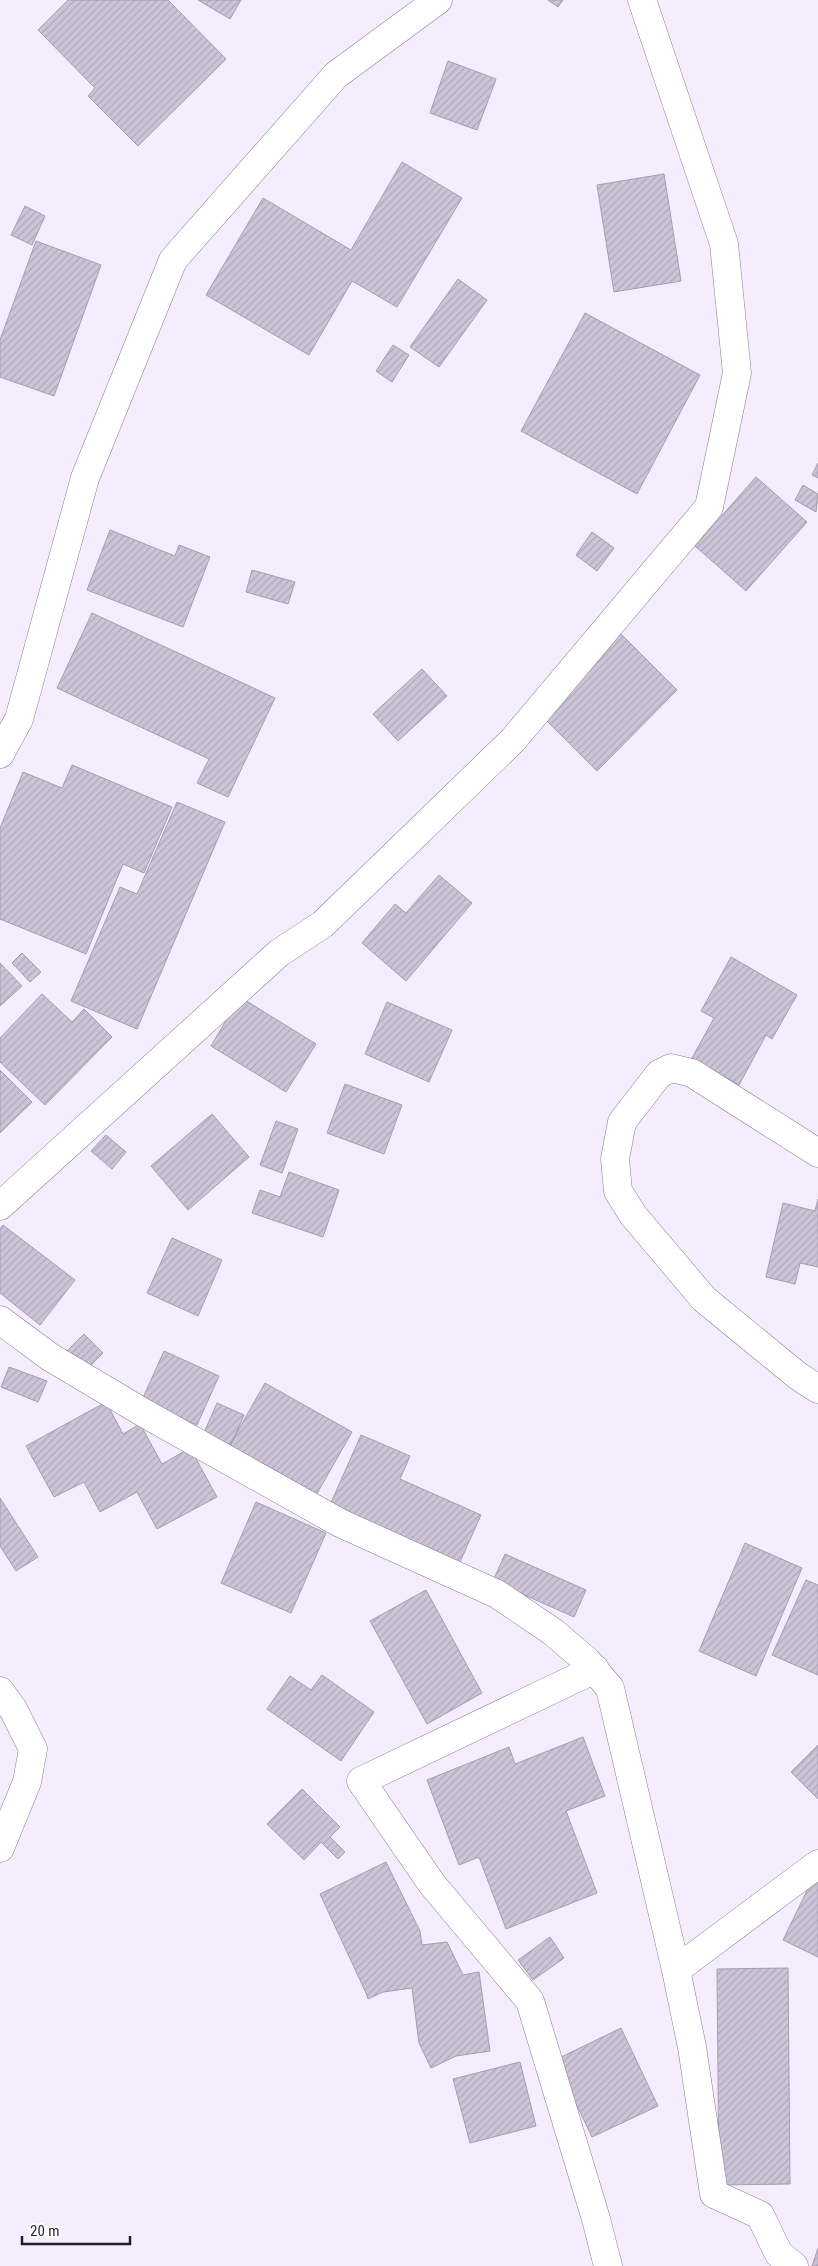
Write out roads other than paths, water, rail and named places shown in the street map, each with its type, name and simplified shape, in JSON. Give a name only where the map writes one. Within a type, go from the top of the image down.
[{"type":"street","points":[[0,754],[19,719],[85,478],[173,260],[336,75],[438,0]]},
{"type":"street","points":[[0,1206],[279,954],[323,924],[513,740],[709,507],[737,373],[724,244],[642,0]]},
{"type":"street","points":[[818,1153],[692,1073],[672,1068],[659,1074],[622,1122],[616,1159],[618,1191],[633,1215],[704,1299],[798,1376],[818,1389]]},
{"type":"street","points":[[0,1320],[50,1356],[144,1414],[340,1523],[497,1594],[553,1632],[595,1670],[610,1688],[676,1970],[692,2047],[714,2194],[760,2214],[779,2254],[794,2266]]},
{"type":"street","points":[[595,1670],[361,1781],[432,1884],[530,2001],[596,2219],[608,2266]]},
{"type":"street","points":[[0,1691],[13,1709],[33,1748],[27,1782],[0,1848]]},
{"type":"street","points":[[676,1970],[818,1864]]}]
